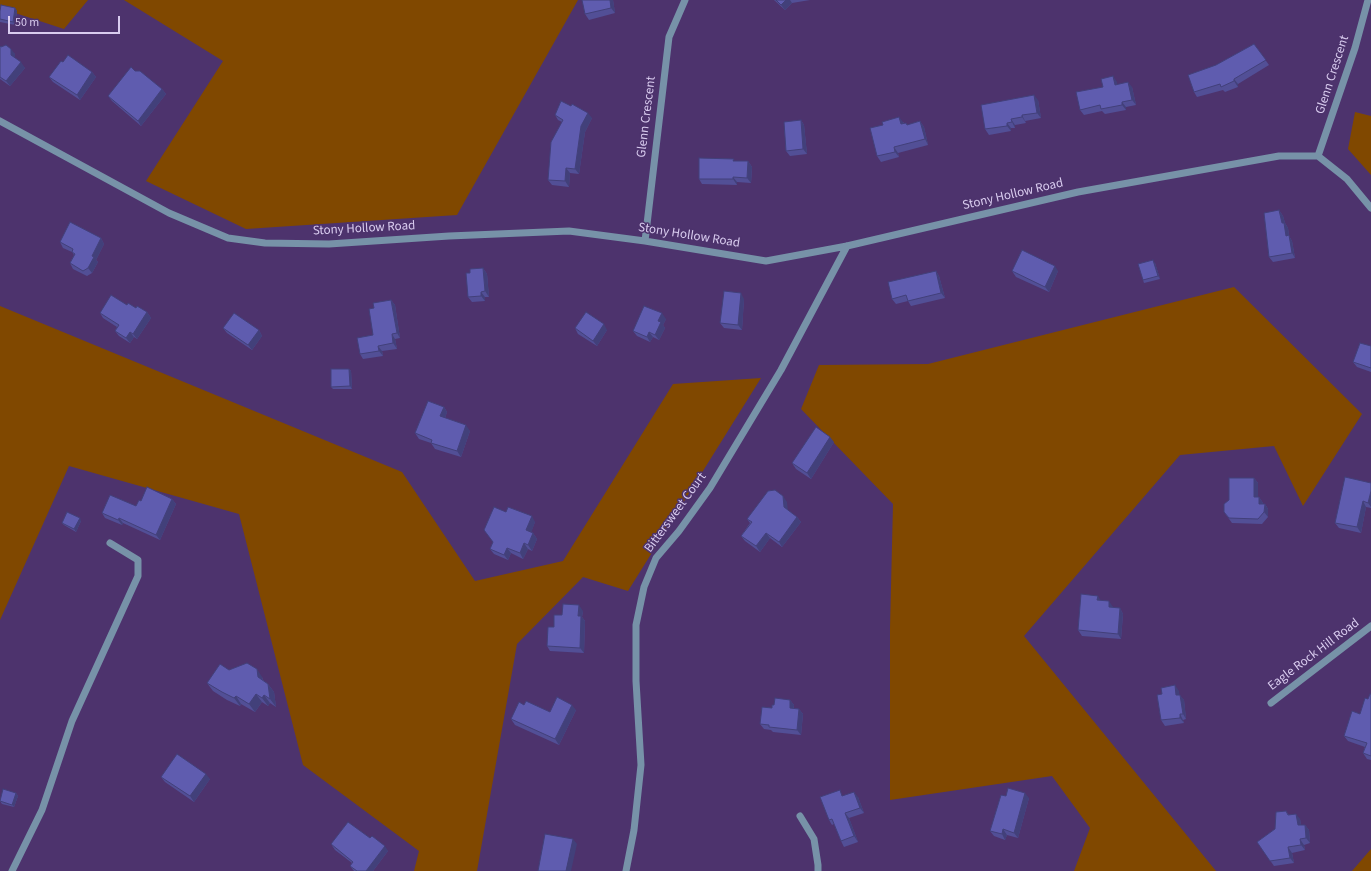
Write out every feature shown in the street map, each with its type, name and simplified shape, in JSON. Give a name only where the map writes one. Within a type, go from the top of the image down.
[{"type":"street","name":"Glenn Crescent","points":[[645,241],[669,37],[685,0]]},
{"type":"street","name":"Glenn Crescent","points":[[1318,156],[1355,48],[1368,0]]},
{"type":"street","name":"Stony Hollow Road","points":[[0,121],[169,213],[228,238],[265,243],[329,244],[449,236],[569,231],[645,241],[766,261],[847,246],[1078,192],[1279,156],[1318,156]]},
{"type":"street","points":[[1318,156],[1347,179],[1371,208]]},
{"type":"street","name":"Bittersweet Court","points":[[626,871],[634,830],[641,765],[636,681],[636,624],[644,587],[656,558],[679,531],[710,488],[777,376],[847,246]]},
{"type":"street","points":[[12,871],[42,810],[72,721],[138,576],[138,560],[110,543]]},
{"type":"street","name":"Eagle Rock Hill Road","points":[[1271,703],[1371,626]]},
{"type":"street","points":[[800,816],[814,839],[818,871]]},
{"type":"shaded area","points":[[0,0],[88,0],[64,29],[0,8]]},
{"type":"shaded area","points":[[124,0],[578,0],[457,215],[246,229],[146,181],[223,61]]},
{"type":"shaded area","points":[[1355,112],[1371,116],[1371,175],[1348,149]]},
{"type":"shaded area","points":[[1234,287],[1362,414],[1303,506],[1274,446],[1180,455],[1024,636],[1216,871],[1074,871],[1090,828],[1052,776],[890,800],[890,628],[893,504],[801,409],[819,365],[928,364]]},
{"type":"shaded area","points":[[0,306],[402,472],[475,581],[563,561],[673,384],[761,378],[628,591],[583,577],[517,644],[477,871],[414,871],[419,851],[303,765],[239,514],[69,466],[0,620]]},
{"type":"shaded area","points":[[1371,849],[1371,871],[1352,871]]},
{"type":"building","points":[[582,0],[610,0],[611,8],[585,14]]},
{"type":"building","points":[[776,0],[786,0],[781,5]]},
{"type":"building","points":[[1,5],[15,8],[13,22],[0,19]]},
{"type":"building","points":[[1254,44],[1266,60],[1234,79],[1234,81],[1221,87],[1220,84],[1194,92],[1188,75],[1216,65]]},
{"type":"building","points":[[6,45],[11,49],[11,55],[21,62],[6,81],[0,77],[0,46]]},
{"type":"building","points":[[68,55],[92,72],[77,95],[49,77],[61,61],[63,62]]},
{"type":"building","points":[[131,67],[135,71],[140,71],[162,89],[138,121],[108,96]]},
{"type":"building","points":[[1113,76],[1115,85],[1128,82],[1132,100],[1122,102],[1122,105],[1101,109],[1100,105],[1080,110],[1076,92],[1103,87],[1101,79]]},
{"type":"building","points":[[1034,95],[1037,113],[1022,115],[1022,117],[1011,119],[1012,122],[1007,123],[1007,126],[985,129],[981,105]]},
{"type":"building","points":[[561,101],[571,106],[572,104],[588,113],[581,126],[575,169],[566,168],[565,181],[548,180],[551,142],[563,120],[555,115]]},
{"type":"building","points":[[899,117],[901,124],[906,123],[907,125],[920,121],[925,139],[894,147],[895,152],[877,156],[870,128],[883,125],[882,122]]},
{"type":"building","points":[[801,120],[803,149],[786,151],[784,122]]},
{"type":"building","points":[[699,158],[748,161],[747,178],[733,177],[733,179],[699,179]]},
{"type":"building","points":[[1279,210],[1282,223],[1284,223],[1286,236],[1289,235],[1292,253],[1269,257],[1264,213]]},
{"type":"building","points":[[70,222],[101,238],[88,268],[83,271],[70,263],[75,254],[72,252],[73,249],[60,242]]},
{"type":"building","points":[[1022,250],[1055,266],[1045,287],[1012,271]]},
{"type":"building","points":[[1153,260],[1158,276],[1143,280],[1138,264]]},
{"type":"building","points":[[483,268],[485,291],[481,292],[481,296],[468,297],[466,273],[470,273],[470,269]]},
{"type":"building","points":[[936,271],[941,293],[908,301],[906,295],[892,299],[888,282]]},
{"type":"building","points":[[724,291],[741,293],[738,325],[720,323]]},
{"type":"building","points":[[111,295],[127,305],[128,303],[136,308],[137,306],[147,312],[133,334],[130,332],[126,338],[115,331],[119,325],[100,313]]},
{"type":"building","points":[[391,300],[397,333],[392,334],[393,343],[378,346],[379,351],[360,354],[357,338],[373,335],[369,309],[374,308],[373,303]]},
{"type":"building","points":[[644,306],[662,313],[658,321],[661,322],[655,335],[649,332],[647,337],[633,331]]},
{"type":"building","points":[[586,312],[604,324],[593,341],[575,328]]},
{"type":"building","points":[[234,313],[259,330],[248,345],[223,328]]},
{"type":"building","points":[[1360,343],[1371,346],[1371,368],[1353,362]]},
{"type":"building","points":[[331,369],[349,369],[350,386],[331,387]]},
{"type":"building","points":[[428,401],[444,407],[440,416],[466,425],[457,451],[431,443],[432,440],[415,433]]},
{"type":"building","points":[[816,427],[830,437],[807,473],[792,463]]},
{"type":"building","points":[[1345,477],[1371,483],[1368,503],[1363,501],[1357,527],[1335,523]]},
{"type":"building","points":[[1229,478],[1254,478],[1254,497],[1259,497],[1259,504],[1265,504],[1264,512],[1258,519],[1229,518],[1224,512],[1224,504],[1229,500]]},
{"type":"building","points":[[147,487],[172,499],[156,535],[119,518],[118,520],[102,513],[110,495],[136,506],[139,500],[141,501]]},
{"type":"building","points":[[775,490],[783,496],[784,507],[797,517],[779,542],[766,533],[756,546],[741,536],[752,522],[747,519],[768,491]]},
{"type":"building","points":[[494,507],[506,512],[508,507],[532,516],[526,530],[533,533],[528,545],[524,543],[520,553],[507,548],[504,555],[490,549],[493,542],[484,530]]},
{"type":"building","points":[[67,512],[80,518],[74,529],[62,523]]},
{"type":"building","points":[[1081,594],[1098,596],[1097,600],[1109,601],[1109,607],[1120,608],[1118,634],[1078,630]]},
{"type":"building","points":[[563,604],[579,605],[578,616],[581,616],[580,648],[547,646],[548,627],[554,627],[554,615],[562,615]]},
{"type":"building","points":[[247,663],[257,669],[258,677],[268,684],[270,699],[264,695],[262,698],[256,694],[249,704],[236,696],[234,698],[222,692],[207,683],[220,664],[229,670]]},
{"type":"building","points":[[1175,685],[1176,695],[1180,695],[1183,714],[1180,714],[1180,718],[1161,720],[1157,695],[1162,694],[1161,688]]},
{"type":"building","points":[[1370,694],[1371,756],[1363,753],[1367,743],[1344,736],[1352,711],[1360,714],[1365,698],[1368,699]]},
{"type":"building","points":[[557,697],[572,705],[555,739],[511,719],[519,702],[524,705],[526,701],[550,712]]},
{"type":"building","points":[[775,698],[790,700],[790,708],[799,709],[797,730],[769,727],[769,725],[760,724],[762,707],[772,708]]},
{"type":"building","points":[[177,754],[206,774],[190,796],[161,777]]},
{"type":"building","points":[[1008,788],[1025,793],[1014,833],[1003,829],[1002,834],[990,831],[1001,795],[1006,796]]},
{"type":"building","points":[[3,789],[16,793],[12,805],[0,801]]},
{"type":"building","points":[[840,790],[842,796],[854,792],[860,808],[845,813],[854,836],[841,841],[832,819],[829,820],[820,797]]},
{"type":"building","points":[[1286,811],[1288,815],[1296,814],[1298,825],[1305,825],[1306,838],[1300,839],[1301,845],[1288,847],[1290,858],[1270,861],[1257,842],[1275,829],[1276,812]]},
{"type":"building","points":[[348,822],[370,838],[372,836],[385,846],[366,871],[357,871],[350,866],[353,862],[331,844]]},
{"type":"building","points":[[545,834],[573,839],[566,871],[538,871]]}]
